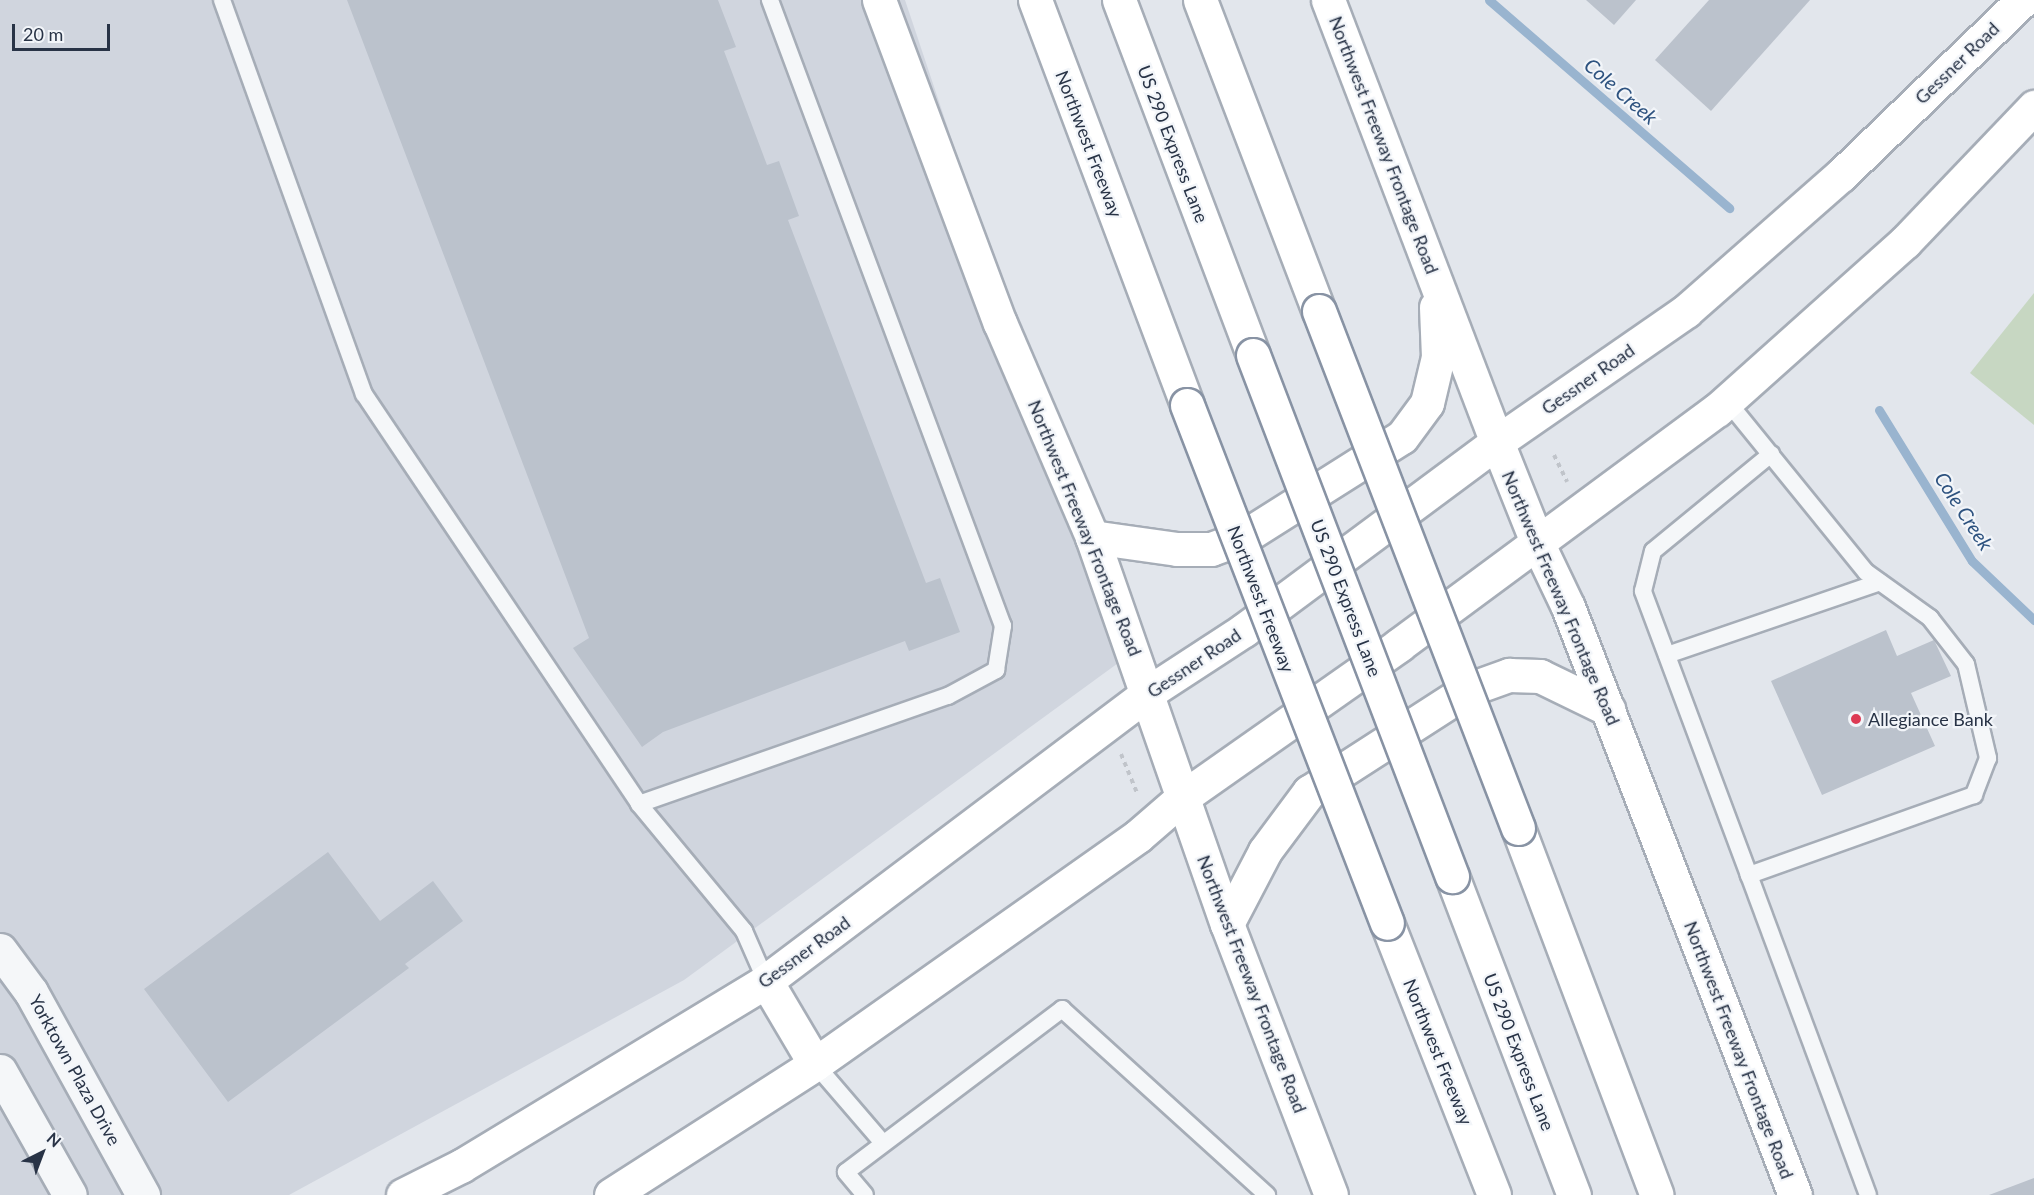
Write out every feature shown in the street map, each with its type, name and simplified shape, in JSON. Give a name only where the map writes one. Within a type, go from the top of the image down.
[{"type":"main road","name":"Northwest Freeway Frontage Road","points":[[879,0],[1000,323],[1092,537],[1149,693],[1227,924],[1331,1195]]},
{"type":"main road","name":"Northwest Freeway","points":[[1035,0],[1187,405],[1494,1195]]},
{"type":"main road","name":"US 290 Express Lane","points":[[1119,0],[1574,1195]]},
{"type":"main road","points":[[1200,0],[1657,1195]]},
{"type":"main road","name":"Northwest Freeway Frontage Road","points":[[1328,0],[1497,442],[1537,542],[1568,607],[1795,1195]]},
{"type":"main road","name":"Gessner Road","points":[[403,1195],[460,1167],[766,981],[1149,693],[1244,630],[1497,442],[1686,311],[1841,175],[2019,9]]},
{"type":"main road","points":[[611,1195],[814,1064],[1138,836],[1183,797],[1537,542],[1727,401],[1905,242],[2034,107]]},
{"type":"main road","points":[[1092,537],[1177,549],[1211,549],[1242,538],[1402,437],[1427,403],[1438,357],[1434,278]]},
{"type":"main road","points":[[1227,924],[1265,851],[1310,792],[1467,690],[1509,675],[1540,676],[1608,709]]},
{"type":"main road","points":[[766,981],[814,1064]]},
{"type":"street","name":"Yorktown Plaza Drive","points":[[0,950],[31,992],[143,1195]]},
{"type":"street","points":[[4,1088],[70,1195]]},
{"type":"lane","points":[[222,0],[364,394],[639,804],[744,931],[766,981]]},
{"type":"lane","points":[[639,804],[948,696],[996,670],[1003,626],[770,0]]},
{"type":"lane","points":[[1727,401],[1866,572],[1930,618],[1966,664],[1988,758],[1974,795],[1749,875]]},
{"type":"lane","points":[[1771,454],[1653,551],[1643,591],[1868,1195]]},
{"type":"lane","points":[[1667,655],[1880,582]]},
{"type":"lane","points":[[865,1195],[846,1172],[1062,1008],[1267,1195]]},
{"type":"lane","points":[[814,1064],[883,1143]]},
{"type":"path","points":[[1554,455],[1571,490]]},
{"type":"path","points":[[1118,745],[1137,794]]},
{"type":"shaded area","points":[[0,0],[905,0],[1125,658],[684,980],[289,1195],[0,1195]]},
{"type":"green space","points":[[2034,293],[2034,425],[1970,373]]},
{"type":"building","points":[[347,0],[718,0],[736,47],[724,51],[767,165],[779,161],[799,216],[788,220],[926,583],[940,578],[960,632],[909,651],[905,641],[663,732],[642,747],[573,648],[589,638]]},
{"type":"building","points":[[1586,0],[1636,0],[1614,25]]},
{"type":"building","points":[[1709,0],[1810,0],[1711,111],[1655,60]]},
{"type":"building","name":"Allegiance Bank","points":[[1886,630],[1897,656],[1934,640],[1951,676],[1911,693],[1935,746],[1822,795],[1771,681]]},
{"type":"building","points":[[328,852],[380,921],[433,881],[463,921],[405,964],[409,968],[228,1102],[144,989]]},
{"type":"building","points":[[2034,1178],[2034,1195],[1989,1195]]},
{"type":"waterway","name":"Cole Creek","points":[[1489,0],[1729,208]]},
{"type":"waterway","name":"Cole Creek","points":[[1879,410],[1972,561],[2034,620]]},
{"type":"place","name":"Allegiance Bank","points":[[1856,719]]}]
